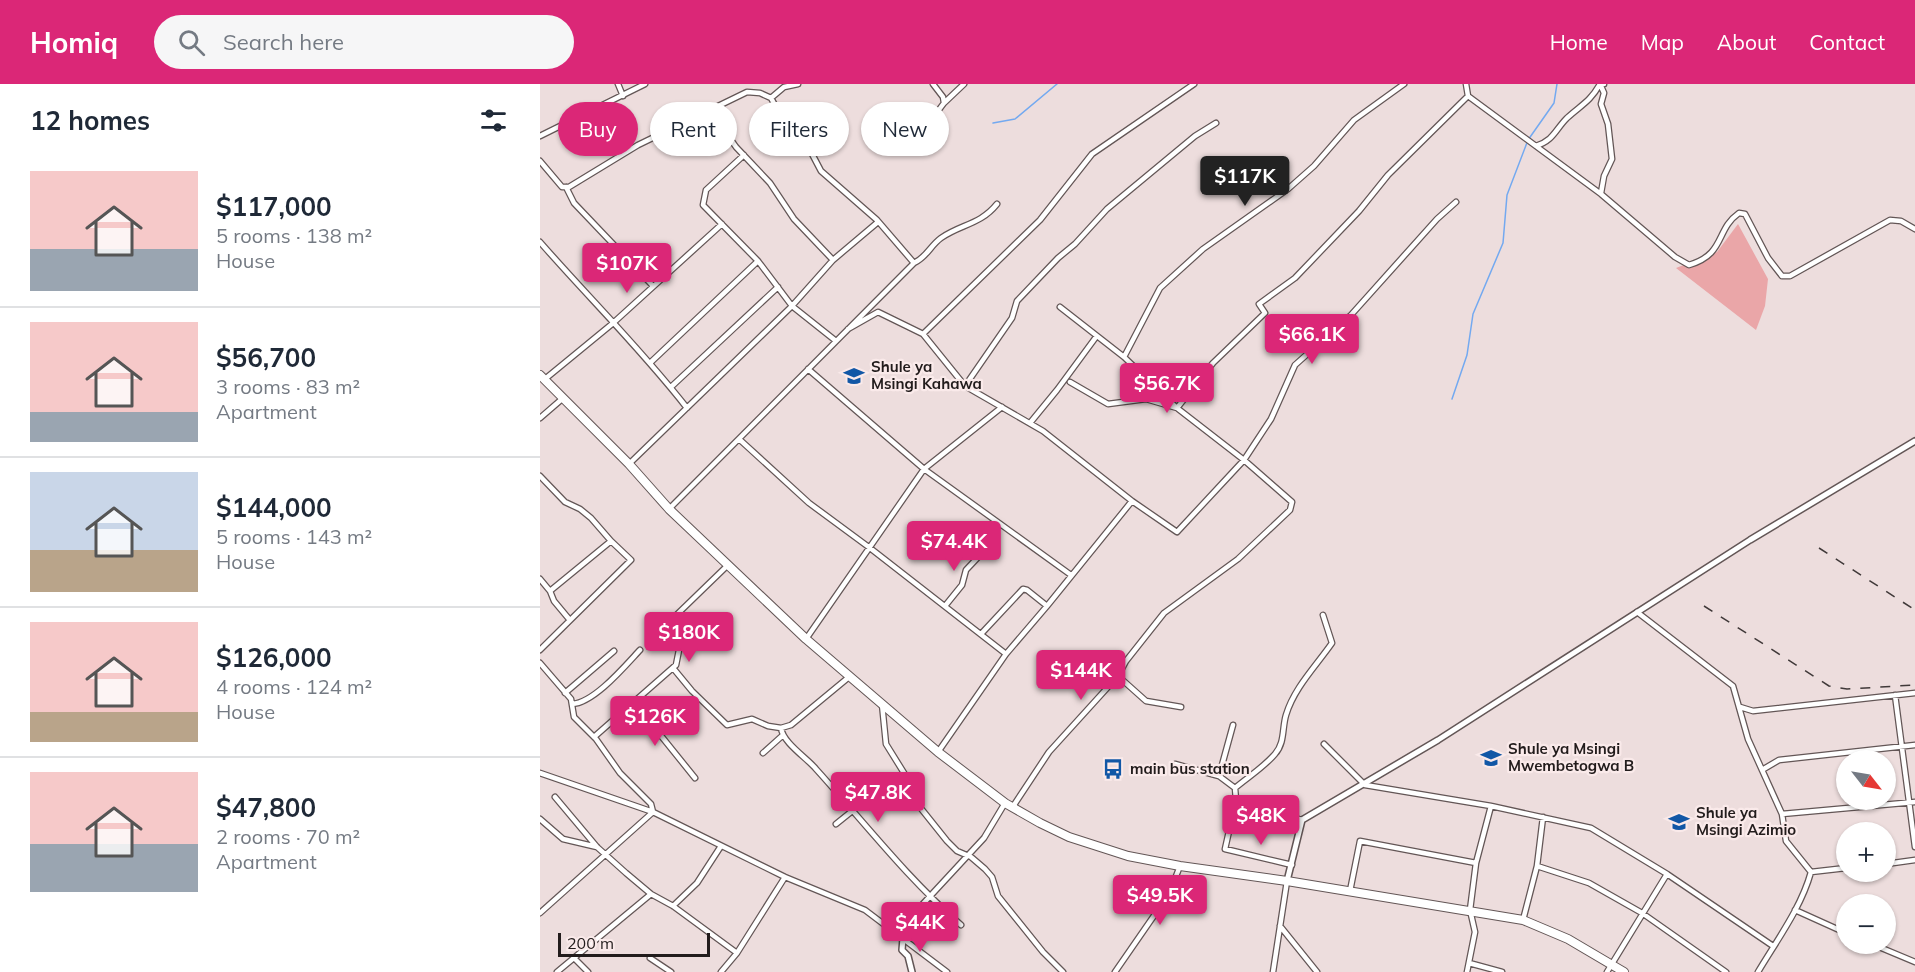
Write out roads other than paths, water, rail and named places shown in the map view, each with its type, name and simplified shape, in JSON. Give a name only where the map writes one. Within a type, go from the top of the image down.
[{"type":"highway","points":[[542,377],[629,464],[669,509],[806,639],[938,752],[1012,807],[1069,837],[1128,856],[1180,867],[1287,881],[1523,920],[1568,939],[1624,972]]},
{"type":"street","points":[[618,84],[623,96]]},
{"type":"street","points":[[540,136],[645,84]]},
{"type":"street","points":[[771,99],[784,87],[798,84]]},
{"type":"street","points":[[933,84],[944,102]]},
{"type":"street","points":[[945,102],[964,84]]},
{"type":"street","points":[[922,334],[1040,220],[1092,154],[1194,84]]},
{"type":"street","points":[[1124,357],[1160,288],[1203,249],[1288,189],[1314,166],[1354,120],[1404,84]]},
{"type":"street","points":[[1466,84],[1468,96],[1601,194],[1675,257],[1689,265],[1707,258],[1733,217],[1739,213],[1745,214],[1768,258],[1782,276],[1791,276],[1890,220],[1896,219],[1915,229]]},
{"type":"street","points":[[1536,146],[1546,142],[1565,120],[1592,99],[1601,84]]},
{"type":"street","points":[[1601,84],[1604,93],[1601,104],[1608,124],[1612,159],[1604,176],[1601,194]]},
{"type":"street","points":[[726,102],[747,92],[760,93],[771,99],[790,132],[811,152],[821,171],[878,222],[914,263]]},
{"type":"street","points":[[1177,408],[1213,363],[1265,313],[1259,304],[1295,278],[1359,211],[1388,175],[1468,96]]},
{"type":"street","points":[[965,386],[1012,318],[1017,301],[1058,258],[1075,244],[1107,209],[1195,136],[1216,123]]},
{"type":"street","points":[[540,161],[562,187],[566,187],[650,139]]},
{"type":"street","points":[[737,147],[770,183],[794,219],[833,260]]},
{"type":"street","points":[[744,155],[706,190],[703,205],[758,261],[792,306],[836,341]]},
{"type":"street","points":[[566,187],[573,202],[653,286]]},
{"type":"street","points":[[848,329],[878,312],[922,334],[965,386],[1043,431],[1132,501],[1177,532],[1244,460],[1271,419],[1295,365],[1351,315],[1437,219],[1456,202]]},
{"type":"street","points":[[669,509],[914,263],[924,258],[939,240],[978,221],[997,204]]},
{"type":"street","points":[[629,464],[792,306],[833,260],[878,222]]},
{"type":"street","points":[[542,377],[612,324],[722,224]]},
{"type":"street","points":[[540,242],[612,324],[651,362],[687,408]]},
{"type":"street","points":[[651,362],[758,261]]},
{"type":"street","points":[[671,387],[777,287]]},
{"type":"street","points":[[1012,807],[1049,752],[1118,676],[1126,661],[1164,614],[1238,559],[1292,507],[1291,500],[1177,408],[1124,357],[1060,307]]},
{"type":"street","points":[[1030,423],[1058,390],[1096,337]]},
{"type":"street","points":[[808,369],[924,469],[1071,575]]},
{"type":"street","points":[[1070,381],[1108,404],[1146,399],[1177,408]]},
{"type":"street","points":[[540,418],[562,399]]},
{"type":"street","points":[[806,639],[924,469],[1002,407]]},
{"type":"street","points":[[739,439],[809,503],[1006,654]]},
{"type":"street","points":[[1236,800],[1302,820],[1365,785],[1750,540],[1915,441]]},
{"type":"street","points":[[540,476],[557,496],[591,518],[631,560],[540,650]]},
{"type":"street","points":[[938,752],[1006,654],[1132,501]]},
{"type":"street","points":[[550,591],[611,541]]},
{"type":"street","points":[[945,606],[963,585],[966,570],[982,553]]},
{"type":"street","points":[[594,737],[674,668],[679,657],[679,650],[663,636],[664,627],[728,565]]},
{"type":"street","points":[[540,579],[569,619]]},
{"type":"street","points":[[981,634],[1023,590],[1027,590],[1047,606]]},
{"type":"street","points":[[1637,612],[1733,686],[1748,739],[1782,814],[1786,841],[1811,872]]},
{"type":"street","points":[[1235,788],[1276,753],[1284,738],[1282,731],[1286,715],[1301,684],[1332,644],[1323,615]]},
{"type":"street","points":[[573,704],[583,702],[599,690],[640,650]]},
{"type":"street","points":[[565,693],[614,651]]},
{"type":"street","points":[[540,663],[573,704],[574,717],[594,737],[620,773],[651,804],[653,812]]},
{"type":"street","points":[[674,668],[692,691],[727,725],[752,719],[768,726],[781,728],[791,725],[849,676]]},
{"type":"street","points":[[1118,676],[1146,701],[1181,707]]},
{"type":"street","points":[[1740,707],[1753,711],[1915,693]]},
{"type":"street","points":[[1895,695],[1915,847]]},
{"type":"street","points":[[633,701],[695,778]]},
{"type":"street","points":[[882,704],[886,744],[909,781],[911,796],[947,841],[992,877],[998,896],[1043,952],[1063,972]]},
{"type":"street","points":[[1219,776],[1233,725]]},
{"type":"street","points":[[781,728],[782,736],[817,769],[918,885],[961,925]]},
{"type":"street","points":[[763,753],[782,736]]},
{"type":"street","points":[[1324,744],[1365,785],[1491,806],[1591,828],[1667,874],[1773,946]]},
{"type":"street","points":[[1762,770],[1779,760],[1915,745]]},
{"type":"street","points":[[1175,764],[1219,776],[1235,788],[1236,800],[1225,849],[1292,865]]},
{"type":"street","points":[[540,773],[653,812],[785,877],[865,910],[947,972]]},
{"type":"street","points":[[836,824],[877,791]]},
{"type":"street","points":[[555,797],[597,847],[651,894],[673,906],[737,953]]},
{"type":"street","points":[[1782,814],[1915,802]]},
{"type":"street","points":[[896,933],[969,857],[984,838],[1005,803]]},
{"type":"street","points":[[1467,972],[1475,932],[1470,910],[1476,863],[1491,806]]},
{"type":"street","points":[[540,913],[653,812]]},
{"type":"street","points":[[1523,920],[1537,866],[1543,817]]},
{"type":"street","points":[[540,819],[563,839],[597,847]]},
{"type":"street","points":[[1273,972],[1287,881],[1302,820]]},
{"type":"street","points":[[1350,891],[1360,842],[1476,863]]},
{"type":"street","points":[[673,906],[698,883],[721,846]]},
{"type":"street","points":[[1896,863],[1915,861]]},
{"type":"street","points":[[1537,866],[1589,883],[1642,913],[1725,972]]},
{"type":"street","points":[[1115,972],[1169,894],[1180,867]]},
{"type":"street","points":[[1811,872],[1836,869]]},
{"type":"street","points":[[1758,972],[1795,910],[1806,889],[1811,872]]},
{"type":"street","points":[[1607,972],[1667,874]]},
{"type":"street","points":[[721,972],[737,953],[785,877]]},
{"type":"street","points":[[558,972],[651,894]]},
{"type":"street","points":[[1795,910],[1836,928]]},
{"type":"street","points":[[1280,926],[1317,972]]},
{"type":"street","points":[[903,938],[902,950],[908,956],[912,972]]},
{"type":"street","points":[[1896,954],[1915,962]]},
{"type":"street","points":[[650,958],[671,972]]},
{"type":"street","points":[[575,959],[588,972]]},
{"type":"street","points":[[1469,963],[1502,972]]},
{"type":"waterway","points":[[993,123],[1015,119],[1057,84]]},
{"type":"waterway","points":[[1452,399],[1467,355],[1473,314],[1503,243],[1507,195],[1528,140],[1554,103],[1557,84]]},
{"type":"railway","points":[[1819,548],[1915,610]]},
{"type":"railway","points":[[1704,606],[1829,686],[1847,689],[1915,685]]},
{"type":"place","name":"Shule ya Msingi Kahawa","points":[[854,376]]},
{"type":"place","name":"Shule ya Msingi Mwembetogwa B","points":[[1491,758]]},
{"type":"place","name":"main bus station","points":[[1113,769]]},
{"type":"place","name":"Shule ya Msingi Azimio","points":[[1679,822]]}]
